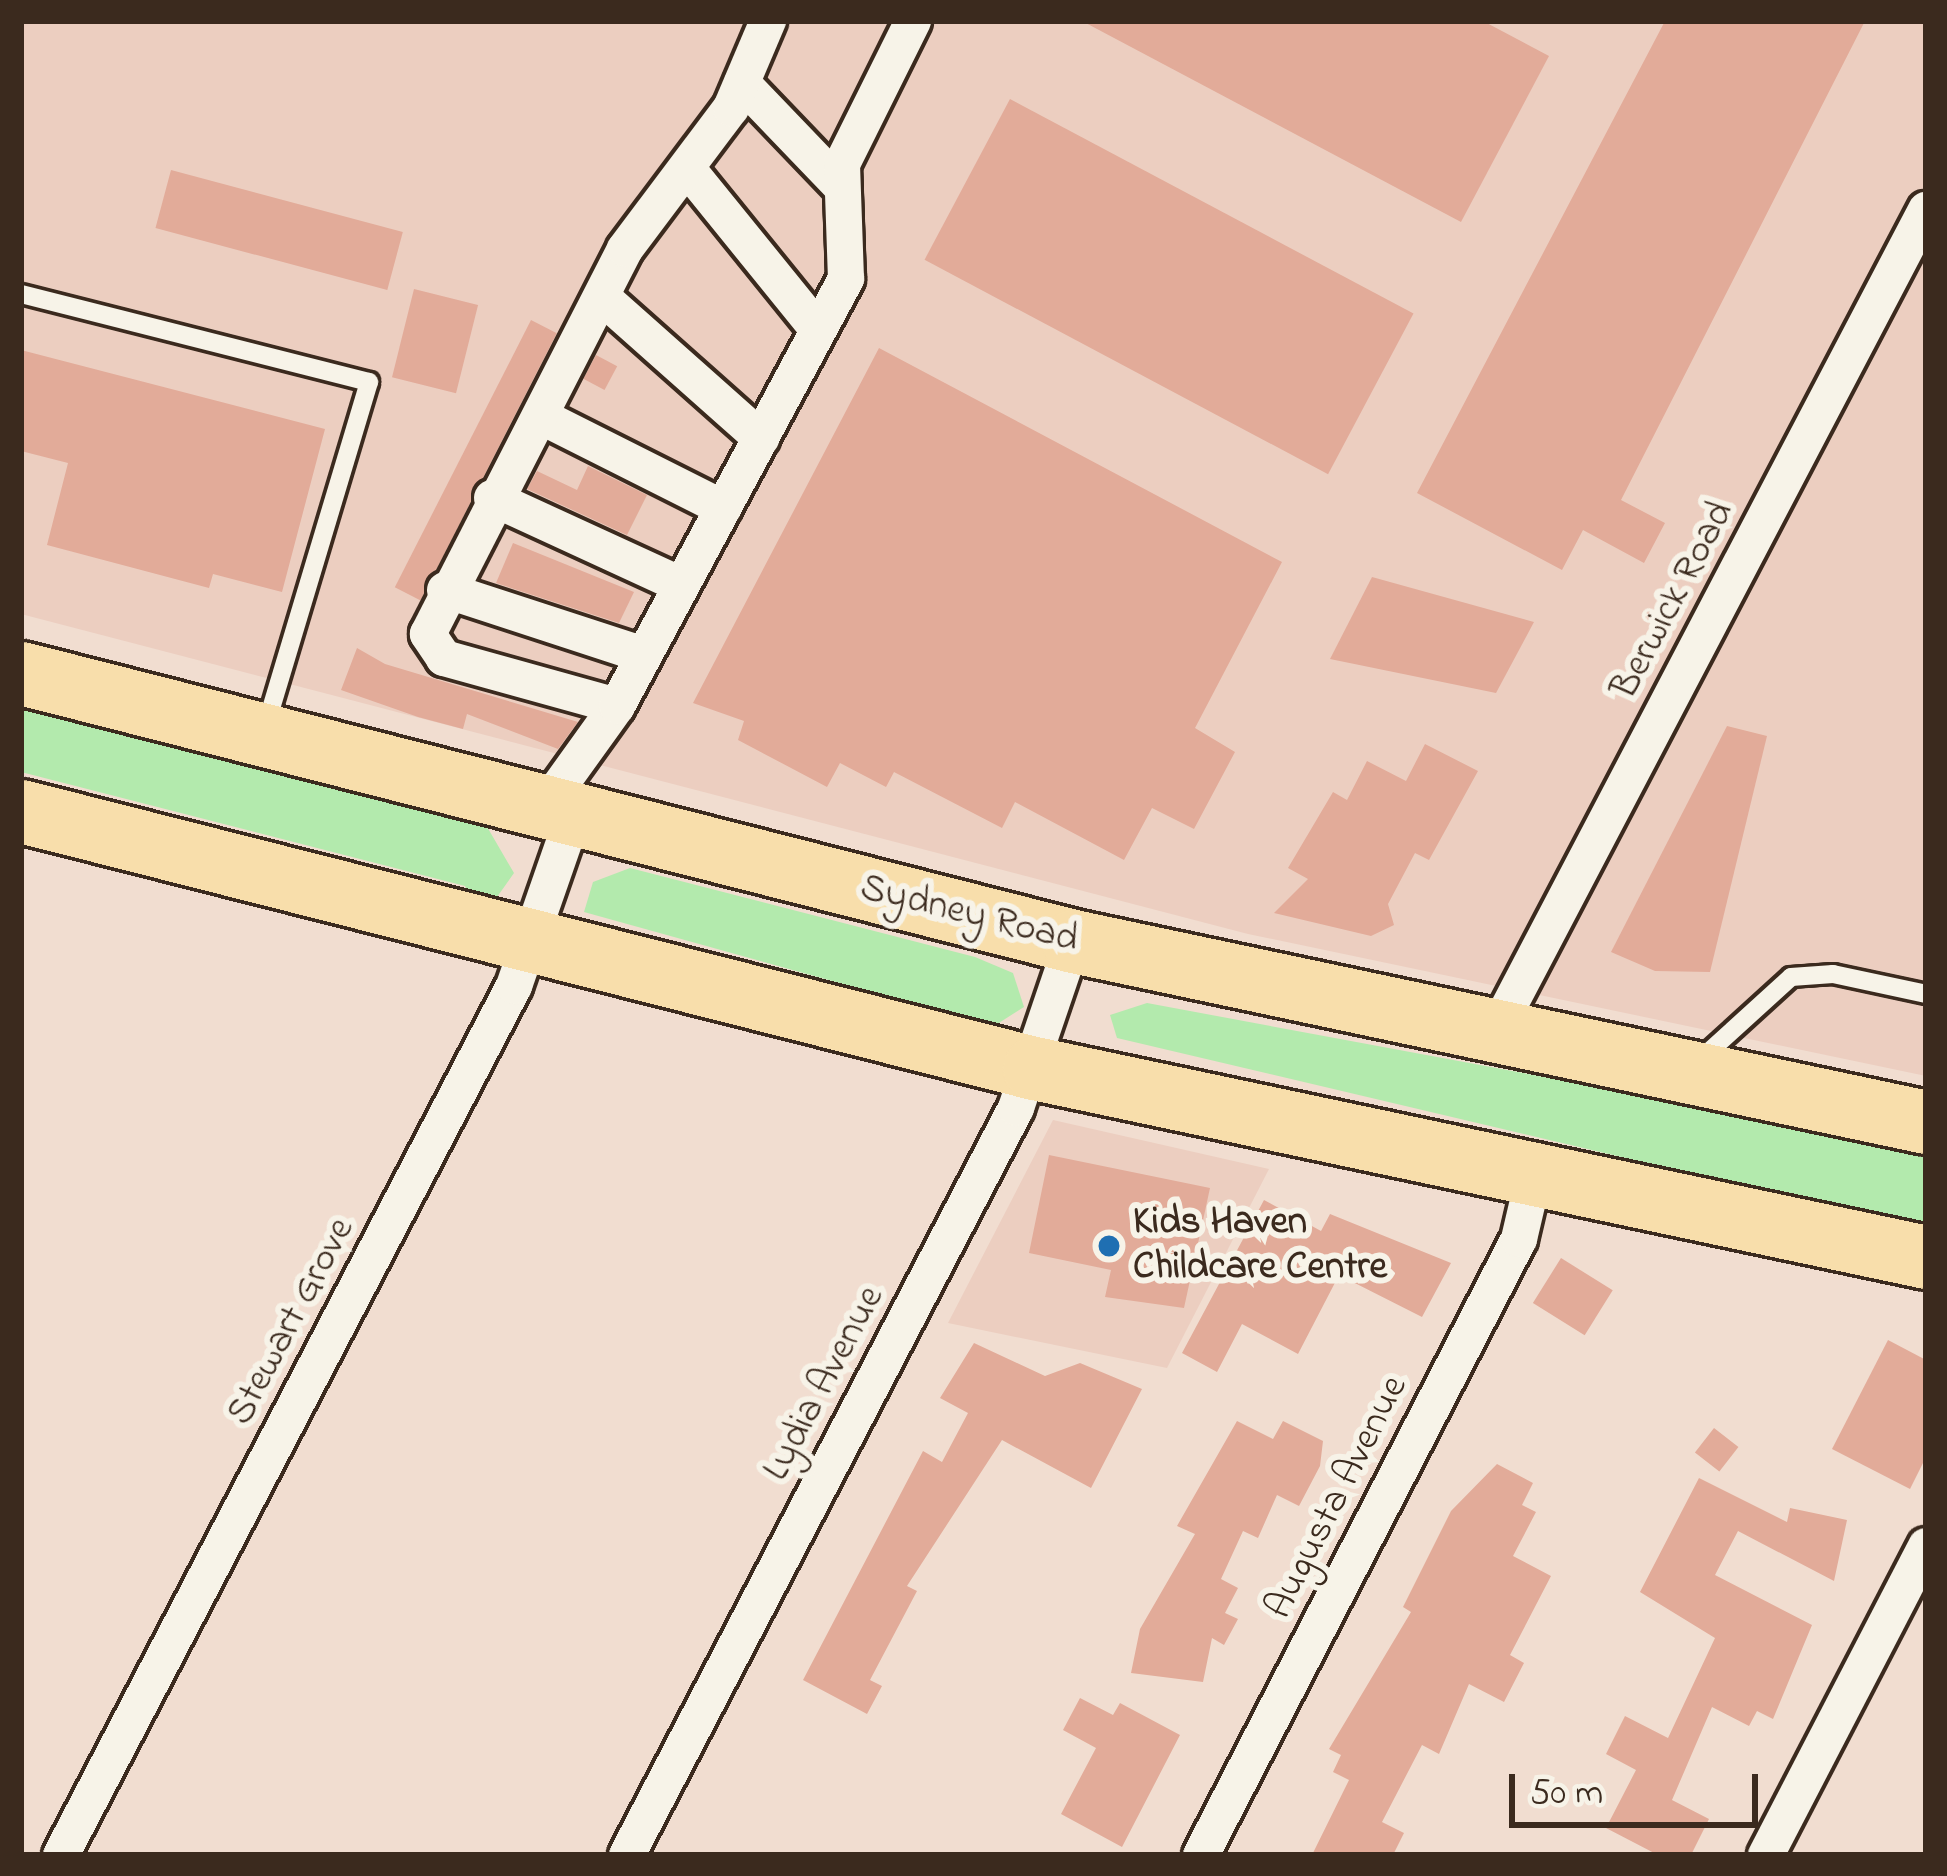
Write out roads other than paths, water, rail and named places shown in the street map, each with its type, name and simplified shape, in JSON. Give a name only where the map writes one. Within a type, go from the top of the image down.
[{"type":"highway","name":"Sydney Road","points":[[21,673],[1073,941],[1926,1122]]},
{"type":"highway","points":[[21,811],[532,945],[1034,1068],[1926,1257]]},
{"type":"street","points":[[617,706],[434,652],[428,634],[492,498],[542,417],[602,297],[742,83],[768,21]]},
{"type":"street","points":[[742,83],[839,184],[913,21]]},
{"type":"street","points":[[687,168],[818,330]]},
{"type":"street","name":"Stewart Grove","points":[[62,1855],[532,945],[558,813],[850,266],[839,184]]},
{"type":"street","name":"Berwick Road","points":[[1496,1031],[1926,210]]},
{"type":"street","points":[[602,297],[761,438]]},
{"type":"street","points":[[542,417],[723,508]]},
{"type":"street","points":[[492,498],[681,585]]},
{"type":"street","points":[[445,590],[644,656]]},
{"type":"street","name":"Lydia Avenue","points":[[627,1855],[1034,1068],[1073,941]]},
{"type":"street","name":"Augusta Avenue","points":[[1201,1855],[1519,1239],[1534,1174]]},
{"type":"street","points":[[1766,1855],[1926,1546]]},
{"type":"lane","points":[[21,294],[369,382],[262,736]]},
{"type":"lane","points":[[1689,1072],[1791,977],[1833,974],[1926,994]]},
{"type":"place","name":"Kids Haven Childcare Centre","points":[[1109,1246]]}]
